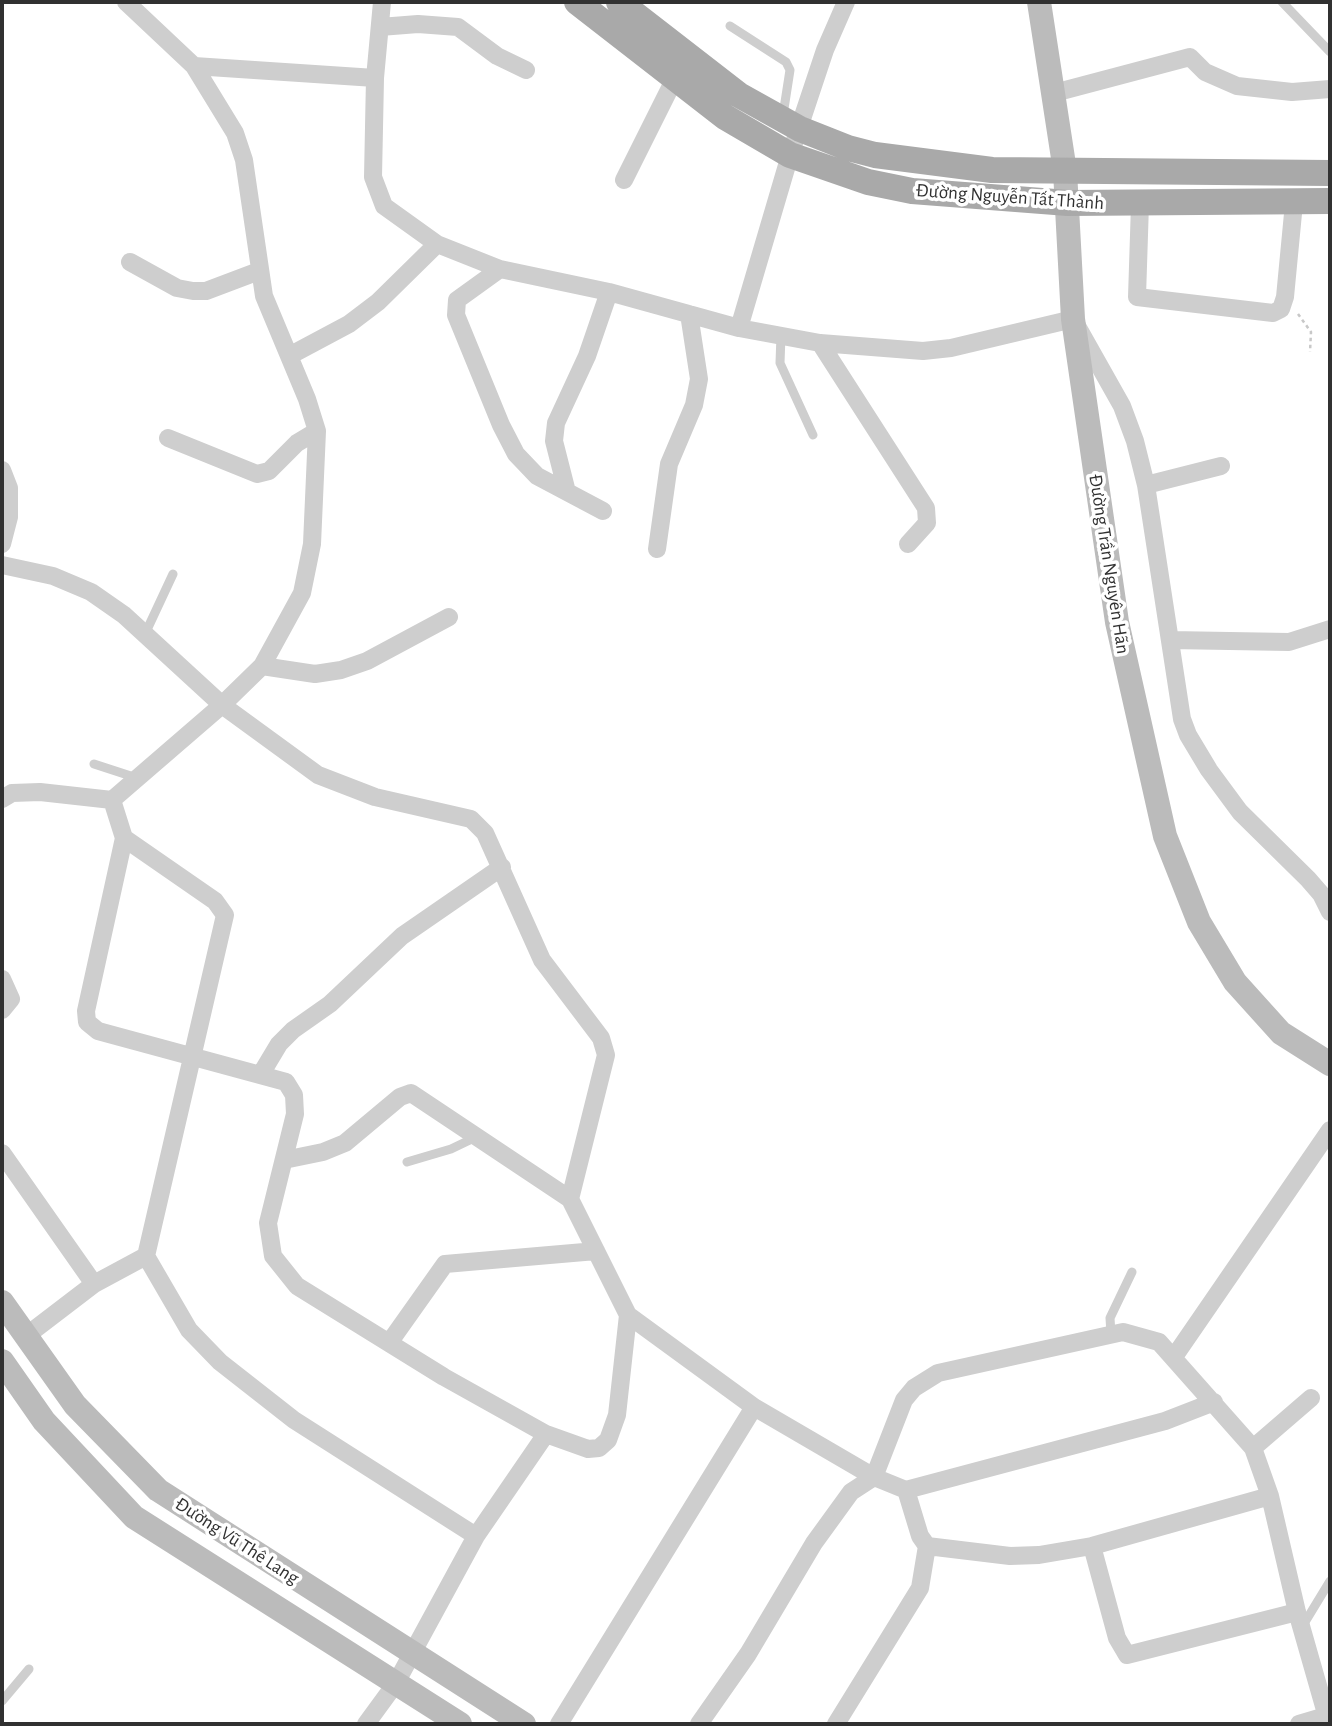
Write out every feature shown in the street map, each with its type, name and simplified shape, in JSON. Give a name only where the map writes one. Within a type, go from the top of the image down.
[{"type":"main road","name":"Đường Nguyễn Tất Thành","points":[[577,2],[725,117],[790,155],[838,174],[912,191],[1068,203],[1330,201]]},
{"type":"main road","name":"Đường Nguyễn Tất Thành","points":[[619,2],[739,95],[791,125],[848,148],[912,162],[992,170],[1330,173]]},
{"type":"street","points":[[2,799],[12,793],[40,792],[112,800],[222,705],[262,666],[302,593],[312,544],[317,431],[289,356],[273,323],[259,271],[244,160],[235,133],[194,66],[126,2]]},
{"type":"street","points":[[382,2],[375,78],[373,177],[384,206],[437,244],[500,269],[609,292],[738,328],[820,343],[923,351],[950,348],[1073,319],[1122,406],[1135,441],[1146,485],[1182,719],[1197,753],[1240,812],[1308,879],[1321,894],[1330,912]]},
{"type":"street","points":[[738,328],[790,155],[791,125],[846,2]]},
{"type":"street","name":"Đường Trần Nguyên Hãn","points":[[1039,2],[1065,171],[1073,319],[1117,622],[1147,764],[1174,862],[1199,922],[1244,994],[1281,1033],[1330,1064]]},
{"type":"street","points":[[380,27],[418,24],[458,27],[497,57],[526,70]]},
{"type":"street","points":[[1054,93],[1190,57],[1205,72],[1237,86],[1292,92],[1330,89]]},
{"type":"street","points":[[194,66],[375,78]]},
{"type":"street","points":[[624,180],[676,78]]},
{"type":"street","points":[[1140,204],[1137,297],[1273,313],[1281,309],[1285,298],[1294,203]]},
{"type":"street","points":[[289,356],[359,317],[437,244]]},
{"type":"street","points":[[130,262],[177,288],[193,291],[206,290],[259,271]]},
{"type":"street","points":[[500,269],[457,300],[456,315],[501,425],[516,454],[537,476],[604,511]]},
{"type":"street","points":[[567,492],[554,442],[556,423],[580,375],[609,292]]},
{"type":"street","points":[[657,549],[669,464],[695,405],[699,379],[689,314]]},
{"type":"street","points":[[820,343],[926,508],[927,523],[908,544]]},
{"type":"street","points":[[168,438],[257,474],[269,471],[297,443],[317,431]]},
{"type":"street","points":[[1146,485],[1221,466]]},
{"type":"street","points":[[2,470],[9,488],[9,517],[2,544]]},
{"type":"street","points":[[2,565],[54,576],[91,592],[145,634],[222,705],[318,775],[375,797],[471,819],[485,833],[542,960],[601,1038],[606,1055],[570,1199]]},
{"type":"street","points":[[262,666],[315,674],[341,670],[367,661],[449,617]]},
{"type":"street","points":[[1170,640],[1289,642],[1330,629]]},
{"type":"street","points":[[112,800],[124,838],[86,1011],[87,1022],[98,1031],[286,1082],[294,1095],[295,1114],[268,1223],[273,1256],[297,1286],[546,1434],[588,1448],[599,1448],[608,1440],[617,1415],[628,1315]]},
{"type":"street","points":[[124,838],[215,901],[225,915],[146,1256],[189,1330],[219,1362],[294,1420],[476,1535]]},
{"type":"street","points":[[261,1074],[279,1044],[293,1030],[330,1004],[402,936],[502,867]]},
{"type":"street","points":[[2,979],[11,999],[2,1010]]},
{"type":"street","points":[[284,1160],[323,1152],[345,1143],[400,1097],[411,1093],[570,1199],[628,1315],[754,1407],[874,1477],[905,1490],[1165,1421],[1214,1402]]},
{"type":"street","points":[[1174,1357],[1330,1130]]},
{"type":"street","points":[[2,1153],[94,1284]]},
{"type":"street","points":[[389,1343],[445,1264],[596,1251]]},
{"type":"street","points":[[26,1336],[94,1284],[146,1256]]},
{"type":"street","name":"Đường Vũ Thê Lang","points":[[2,1302],[75,1405],[158,1490],[524,1724]]},
{"type":"street","points":[[699,1724],[748,1654],[814,1543],[851,1492],[874,1477],[904,1400],[925,1379],[938,1373],[1123,1332],[1159,1342],[1253,1448],[1270,1496],[1328,1720],[1299,1724]]},
{"type":"street","name":"Đường Vũ Thê Lang","points":[[2,1361],[44,1421],[134,1517],[460,1724]]},
{"type":"street","points":[[1253,1448],[1311,1398]]},
{"type":"street","points":[[559,1724],[754,1407]]},
{"type":"street","points":[[366,1724],[396,1683],[476,1535],[546,1434]]},
{"type":"street","points":[[836,1724],[920,1588],[927,1546],[920,1536],[905,1490]]},
{"type":"street","points":[[927,1546],[1010,1556],[1039,1555],[1092,1546],[1270,1496]]},
{"type":"street","points":[[1092,1546],[1116,1638],[1127,1655],[1300,1620]]},
{"type":"lane","points":[[1282,2],[1330,52]]},
{"type":"lane","points":[[730,26],[786,62],[790,70],[791,125]]},
{"type":"lane","points":[[781,335],[780,363],[813,435]]},
{"type":"lane","points":[[145,634],[173,574]]},
{"type":"lane","points":[[94,764],[137,778]]},
{"type":"lane","points":[[407,1162],[451,1149],[476,1137]]},
{"type":"lane","points":[[1111,1334],[1110,1318],[1132,1272]]},
{"type":"lane","points":[[1300,1620],[1330,1581]]},
{"type":"lane","points":[[2,1700],[29,1669]]},
{"type":"path","points":[[1285,298],[1309,326],[1310,352]]}]
